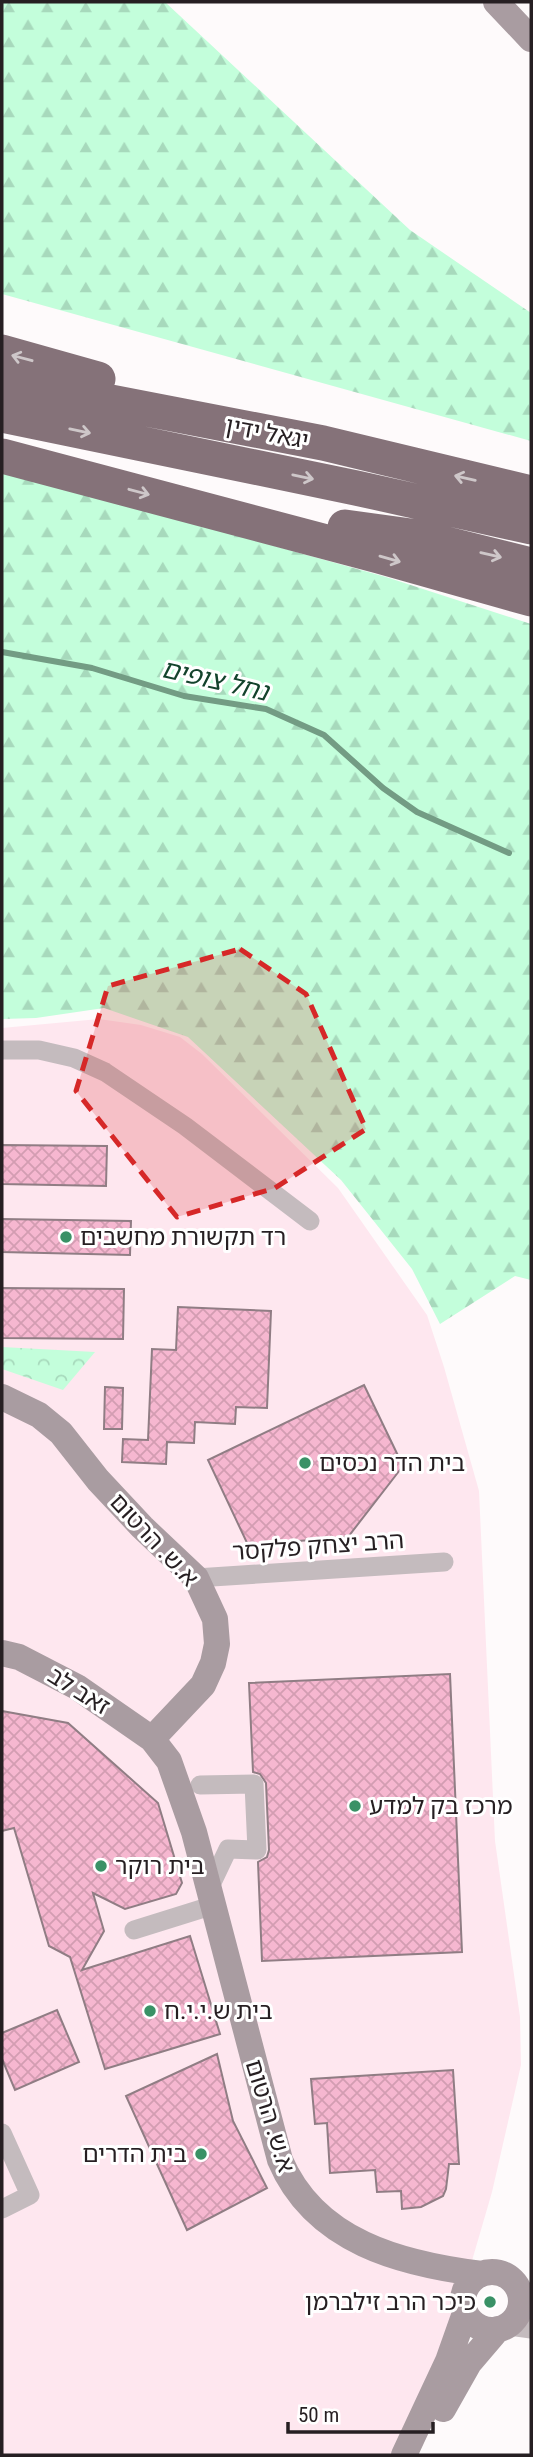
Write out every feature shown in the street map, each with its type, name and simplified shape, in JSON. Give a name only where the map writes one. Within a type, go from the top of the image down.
[{"type":"highway","points":[[2,352],[323,443]]},
{"type":"highway","name":"יגאל ידין","points":[[2,380],[323,443],[531,493]]},
{"type":"highway","name":"יגאל ידין","points":[[2,415],[343,485],[531,527]]},
{"type":"highway","points":[[2,456],[531,599]]},
{"type":"highway","points":[[182,503],[418,537],[531,565]]},
{"type":"street","points":[[496,2],[531,39]]},
{"type":"street","points":[[519,2],[531,15]]},
{"type":"street","points":[[2,1050],[39,1051],[74,1059],[105,1072],[185,1126],[310,1221]]},
{"type":"street","name":"א.ש. הרטום","points":[[2,1397],[39,1415],[61,1433],[104,1487],[196,1578],[215,1619],[217,1644],[213,1663],[203,1685],[152,1739],[169,1761],[194,1832],[266,2113],[288,2180],[299,2196],[349,2238],[413,2261],[482,2274]]},
{"type":"street","name":"הרב יצחק פלקסר","points":[[196,1578],[444,1562]]},
{"type":"street","name":"זאב לב","points":[[2,1653],[19,1657],[52,1673],[152,1739]]},
{"type":"street","points":[[134,1930],[211,1897],[228,1849],[257,1850],[254,1784],[200,1785]]},
{"type":"street","points":[[2,2133],[30,2194],[2,2209]]},
{"type":"street","name":"א.ש. הרטום","points":[[413,2261],[438,2278],[464,2308]]},
{"type":"street","points":[[404,2455],[448,2361],[468,2286],[482,2274],[500,2273],[508,2277],[525,2296],[513,2328],[484,2344],[464,2372],[437,2421],[423,2455]]},
{"type":"street","points":[[464,2308],[479,2327],[489,2330],[513,2328]]},
{"type":"highlighted area","points":[[240,949],[306,994],[366,1129],[275,1188],[177,1217],[76,1091],[108,986]]},
{"type":"shaded area","points":[[99,1019],[141,1025],[180,1037],[202,1054],[338,1188],[427,1315],[479,1491],[495,1841],[520,2017],[521,2065],[492,2192],[430,2405],[407,2455],[2,2455],[2,1028]]},
{"type":"green space","points":[[2,2],[165,2],[410,230],[531,313],[531,441],[2,294]]},
{"type":"green space","points":[[2,470],[386,577],[531,624],[531,1280],[515,1276],[440,1324],[412,1269],[341,1180],[188,1037],[104,1008],[36,1018],[2,1019]]},
{"type":"green space","points":[[2,1347],[95,1352],[63,1390],[2,1369]]},
{"type":"building","points":[[2,1145],[107,1146],[106,1186],[2,1184]]},
{"type":"building","points":[[2,1219],[131,1221],[130,1255],[2,1252]]},
{"type":"building","points":[[2,1288],[124,1289],[123,1339],[2,1338]]},
{"type":"building","points":[[178,1307],[271,1311],[267,1408],[236,1407],[235,1424],[195,1422],[194,1443],[167,1442],[166,1464],[122,1462],[123,1439],[148,1440],[152,1349],[176,1350]]},
{"type":"building","name":"בית הדר נכסים","points":[[364,1385],[403,1466],[348,1537],[248,1545],[208,1460]]},
{"type":"building","points":[[105,1387],[123,1388],[122,1429],[104,1429]]},
{"type":"building","name":"מרכז בק למדע","points":[[450,1674],[462,1952],[262,1961],[258,1862],[267,1857],[269,1850],[266,1783],[260,1774],[253,1772],[249,1683]]},
{"type":"building","points":[[2,1711],[68,1723],[158,1803],[182,1883],[176,1894],[125,1909],[93,1893],[104,1931],[82,1970],[190,1936],[220,2034],[105,2069],[70,1957],[49,1946],[14,1828],[2,1831]]},
{"type":"building","points":[[57,2010],[79,2062],[15,2090],[2,2059],[2,2033]]},
{"type":"building","name":"בית הדרים","points":[[217,2054],[233,2121],[267,2188],[187,2230],[126,2096]]},
{"type":"building","points":[[453,2070],[459,2164],[449,2164],[443,2196],[421,2207],[402,2209],[401,2191],[377,2192],[375,2170],[330,2173],[327,2123],[315,2124],[311,2079]]},
{"type":"waterway","name":"נחל צופים","points":[[2,652],[92,668],[184,696],[266,709],[324,735],[383,788],[417,812],[509,853]]},
{"type":"place","name":"רד תקשורת מחשבים","points":[[66,1237]]},
{"type":"place","name":"בית הדר נכסים","points":[[305,1463]]},
{"type":"place","name":"מרכז בק למדע","points":[[355,1806]]},
{"type":"place","name":"בית רוקר","points":[[101,1866]]},
{"type":"place","name":"בית ש.י.י.ח","points":[[150,2011]]},
{"type":"place","name":"בית הדרים","points":[[201,2154]]},
{"type":"place","name":"כיכר הרב זילברמן","points":[[490,2302]]}]
